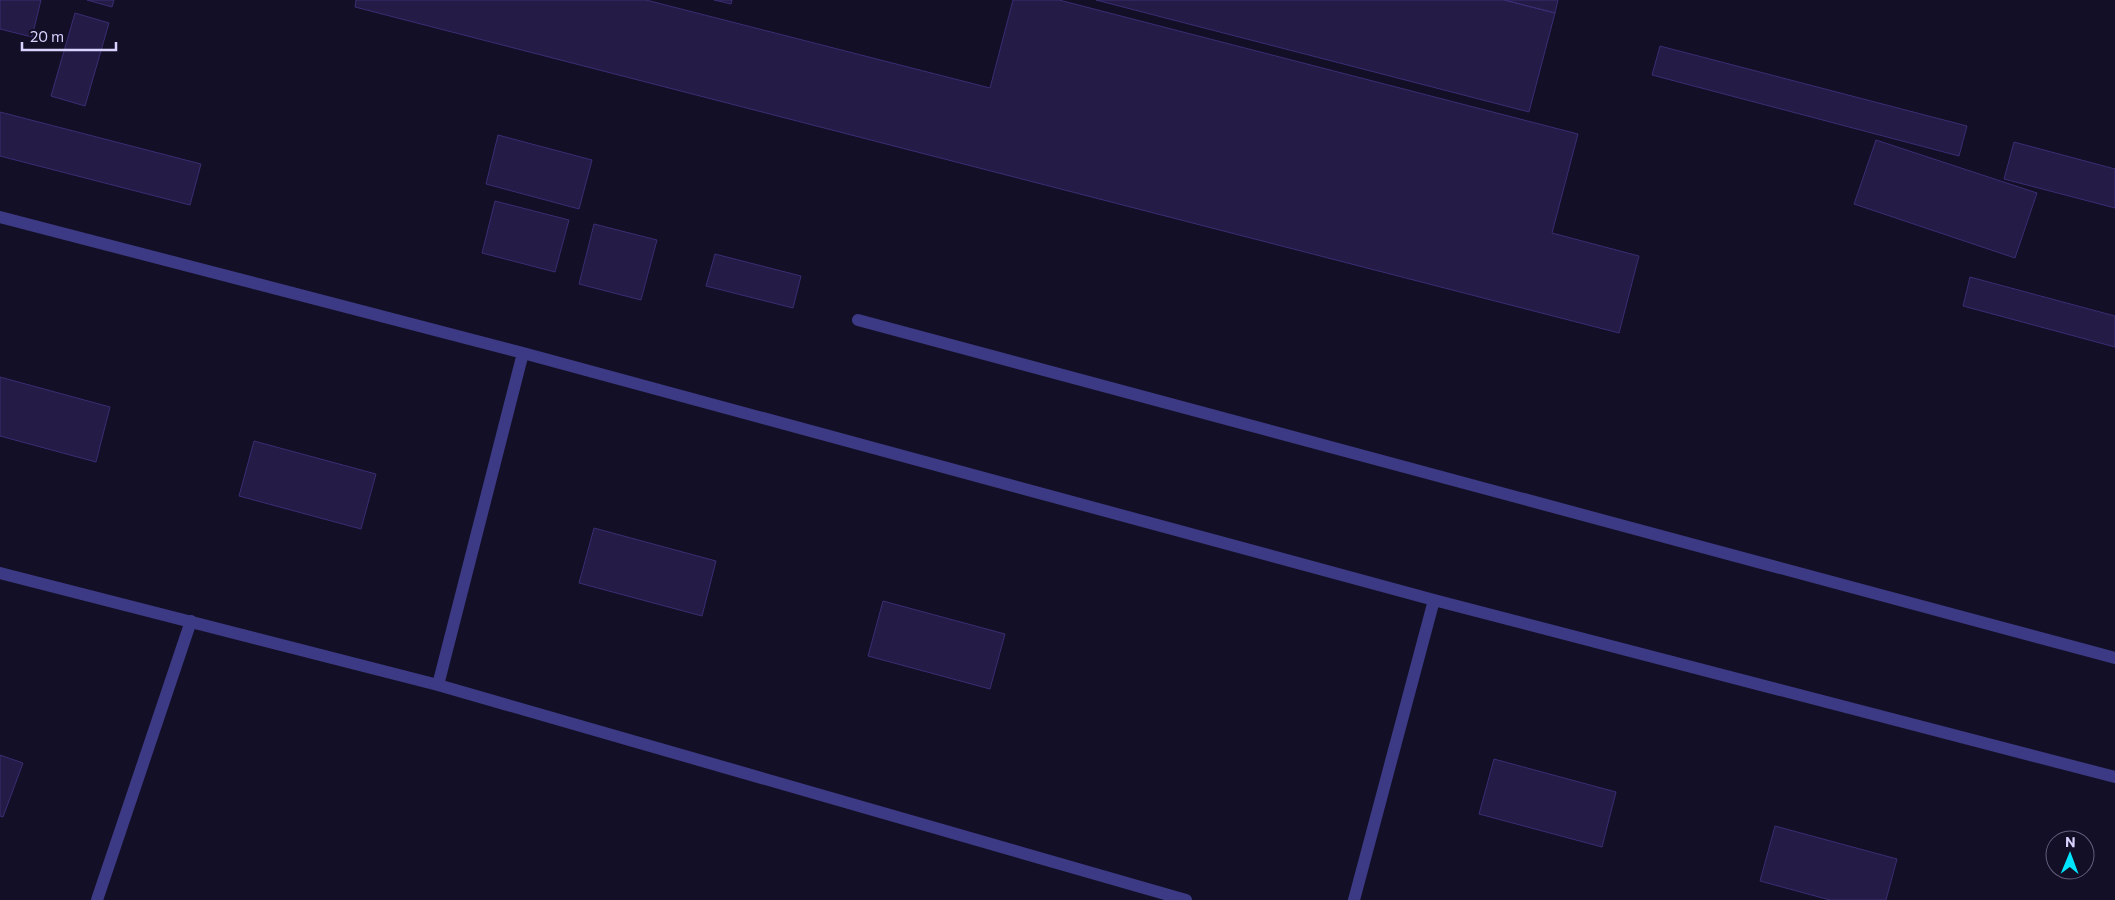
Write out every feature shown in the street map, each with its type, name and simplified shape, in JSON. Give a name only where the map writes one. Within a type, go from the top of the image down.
[{"type":"street","points":[[0,217],[523,353],[1434,600],[2115,778]]},
{"type":"street","points":[[858,320],[2115,658]]},
{"type":"street","points":[[438,685],[523,353]]},
{"type":"street","points":[[0,573],[438,685],[1186,900]]},
{"type":"street","points":[[1354,900],[1434,600]]},
{"type":"street","points":[[97,900],[191,621]]},
{"type":"building","points":[[0,0],[41,0],[32,37],[0,29]]},
{"type":"building","points":[[87,0],[114,0],[112,7]]},
{"type":"building","points":[[356,0],[646,0],[990,88],[1013,0],[1059,0],[1578,134],[1552,233],[1639,256],[1619,333],[355,7]]},
{"type":"building","points":[[714,0],[732,0],[731,4]]},
{"type":"building","points":[[1096,0],[1504,0],[1555,13],[1529,112]]},
{"type":"building","points":[[1504,0],[1558,0],[1555,13]]},
{"type":"building","points":[[75,13],[109,23],[85,106],[51,96]]},
{"type":"building","points":[[1660,46],[1967,126],[1959,156],[1652,75]]},
{"type":"building","points":[[0,112],[201,164],[190,205],[0,156]]},
{"type":"building","points":[[498,135],[592,160],[579,209],[486,184]]},
{"type":"building","points":[[1876,140],[2037,193],[2015,258],[1854,204]]},
{"type":"building","points":[[2014,142],[2115,169],[2115,208],[2004,179]]},
{"type":"building","points":[[495,201],[569,220],[555,272],[482,253]]},
{"type":"building","points":[[594,224],[657,240],[641,300],[579,284]]},
{"type":"building","points":[[715,254],[801,276],[793,308],[706,286]]},
{"type":"building","points":[[1970,277],[2115,316],[2115,347],[1963,306]]},
{"type":"building","points":[[0,377],[110,407],[96,462],[0,436]]},
{"type":"building","points":[[254,441],[376,474],[361,529],[239,496]]},
{"type":"building","points":[[594,528],[716,561],[702,616],[579,583]]},
{"type":"building","points":[[883,601],[1005,634],[990,689],[868,656]]},
{"type":"building","points":[[0,755],[23,763],[3,817],[0,816]]},
{"type":"building","points":[[1494,759],[1616,792],[1602,847],[1479,814]]},
{"type":"building","points":[[1775,826],[1897,859],[1886,900],[1830,900],[1760,881]]}]
